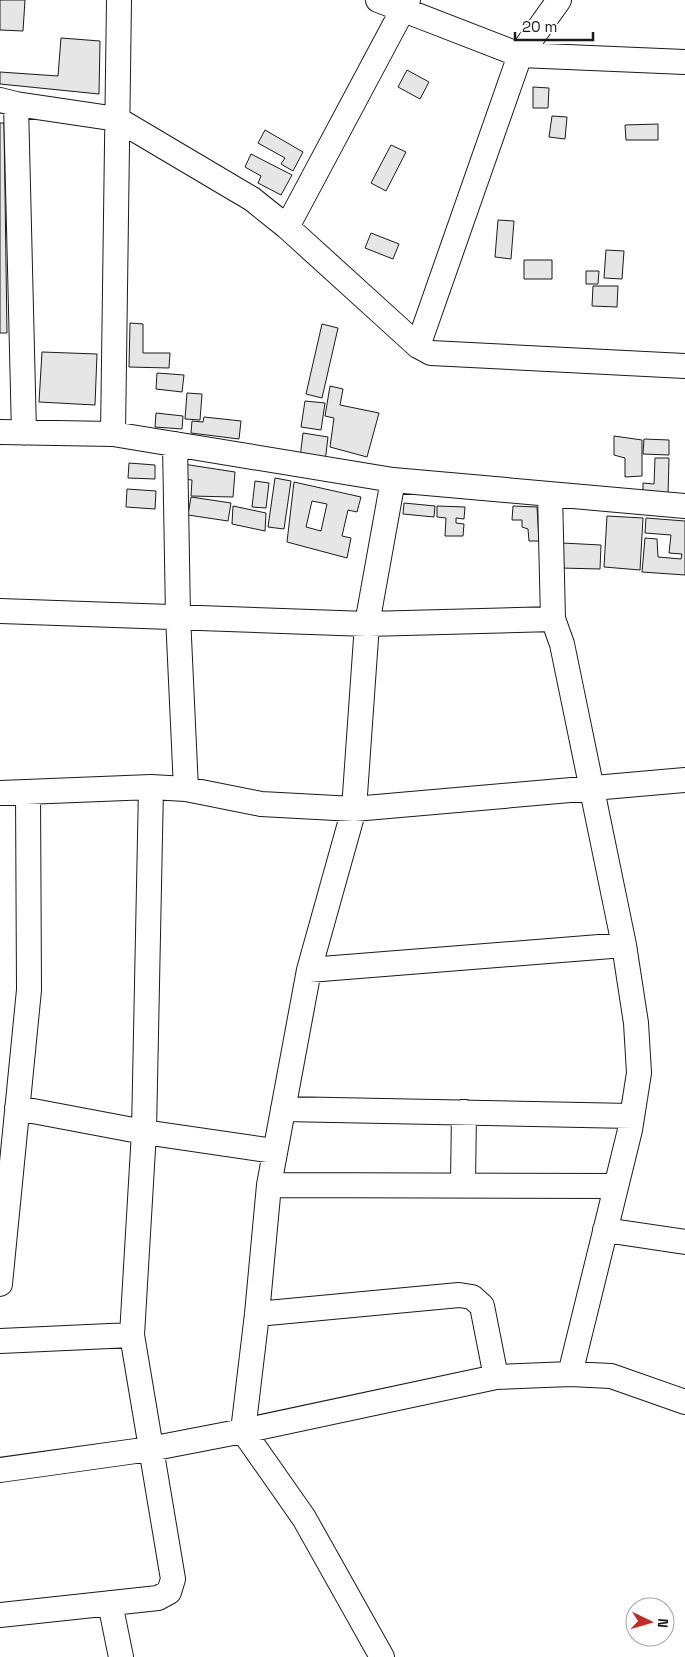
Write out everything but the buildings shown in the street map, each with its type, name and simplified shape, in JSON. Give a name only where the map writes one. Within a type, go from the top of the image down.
[{"type":"street","points":[[112,434],[119,0]]},
{"type":"street","points":[[378,0],[405,6],[520,55],[685,62]]},
{"type":"street","points":[[418,346],[520,55],[559,0]]},
{"type":"street","points":[[287,227],[405,6]]},
{"type":"street","points":[[24,433],[8,102],[117,119],[252,199],[287,227],[418,346],[431,352],[446,355],[685,366]]},
{"type":"street","points":[[0,432],[112,434],[393,480],[685,506]]},
{"type":"street","points":[[175,444],[178,616],[186,788]]},
{"type":"street","points":[[382,1657],[304,1518],[243,1432],[274,1151],[309,970],[354,809],[367,624],[393,480]]},
{"type":"street","points":[[550,494],[553,619],[562,644],[624,945],[636,1023],[639,1073],[630,1130],[570,1374]]},
{"type":"street","points":[[0,611],[367,624],[553,619]]},
{"type":"street","points":[[0,784],[0,792],[151,787],[186,788],[261,804],[354,809],[685,780]]},
{"type":"street","points":[[0,1615],[158,1598],[168,1592],[173,1579],[132,1335],[144,1132],[151,787]]},
{"type":"street","points":[[0,1284],[17,1108],[10,1079],[29,990],[28,792]]},
{"type":"street","points":[[309,970],[624,945]]},
{"type":"street","points":[[17,1108],[144,1132],[274,1151]]},
{"type":"street","points":[[283,1109],[631,1116]]},
{"type":"street","points":[[463,1184],[464,1112]]},
{"type":"street","points":[[269,1185],[463,1184],[616,1186]]},
{"type":"street","points":[[605,1230],[685,1242]]},
{"type":"street","points":[[257,1314],[459,1295],[472,1297],[482,1306],[496,1378]]},
{"type":"street","points":[[0,1340],[132,1335]]},
{"type":"street","points":[[0,1470],[150,1449],[243,1432],[496,1378],[570,1374],[611,1376],[685,1402]]},
{"type":"street","points":[[110,1603],[121,1657]]}]
